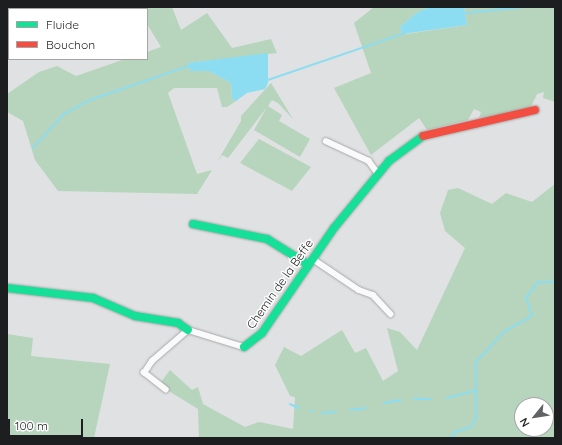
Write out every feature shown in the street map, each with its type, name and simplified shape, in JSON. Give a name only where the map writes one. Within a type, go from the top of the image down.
[{"type":"street","name":"Chemin de la Beffe","points":[[7,288],[93,298],[135,316],[178,323],[188,330],[244,348],[262,333],[311,262],[377,172],[429,132],[535,110]]},
{"type":"street","points":[[326,141],[369,161],[377,172]]},
{"type":"street","points":[[193,224],[267,239],[311,262],[359,290],[373,295],[390,314]]},
{"type":"street","points":[[166,390],[144,373],[152,361],[188,330]]},
{"type":"green space","points":[[137,7],[172,7],[181,30],[207,13],[232,48],[271,39],[277,53],[188,63],[190,71],[209,71],[231,83],[232,99],[236,101],[227,107],[222,107],[217,88],[174,88],[168,93],[197,174],[212,170],[197,194],[58,191],[35,160],[23,121],[7,112],[7,94],[39,72],[57,66],[76,76],[122,60],[148,60],[148,52],[161,47],[148,26],[148,8]]},
{"type":"green space","points":[[374,7],[429,7],[415,14],[400,27],[402,33],[406,34],[467,25],[464,7],[555,7],[555,102],[543,98],[544,92],[537,94],[530,109],[479,118],[481,112],[474,109],[468,120],[427,130],[419,118],[371,155],[334,88],[371,73],[354,23]]},
{"type":"green space","points":[[271,83],[293,119],[278,103],[272,100],[268,106],[282,115],[279,121],[310,139],[300,157],[254,130],[267,107],[228,158],[222,155],[217,162],[241,121],[241,116]]},
{"type":"green space","points":[[259,139],[311,167],[292,191],[240,163]]},
{"type":"green space","points":[[555,184],[555,438],[199,438],[198,409],[159,385],[170,370],[192,390],[198,387],[203,404],[245,427],[259,422],[293,429],[295,397],[290,396],[275,365],[284,347],[301,356],[342,330],[355,353],[366,348],[383,381],[398,371],[387,328],[400,332],[417,350],[465,248],[445,231],[440,213],[448,190],[458,188],[492,204],[506,193],[532,202]]},
{"type":"green space","points":[[7,334],[33,338],[31,356],[110,364],[94,438],[7,438]]},
{"type":"water","points":[[429,7],[464,7],[467,25],[402,34],[400,27],[415,14]]},
{"type":"water","points":[[268,53],[268,83],[265,89],[247,93],[236,101],[232,99],[231,83],[209,71],[190,71],[188,63]]},
{"type":"waterway","points":[[465,13],[525,7]]},
{"type":"waterway","points":[[268,80],[405,33]]},
{"type":"waterway","points":[[33,148],[64,114],[90,100],[189,66]]},
{"type":"waterway","points":[[450,438],[455,432],[471,427],[476,418],[476,362],[504,332],[532,316],[526,298],[538,282],[555,282]]},
{"type":"waterway","points":[[447,398],[476,390]]},
{"type":"waterway","points":[[414,399],[430,399]]},
{"type":"waterway","points":[[384,403],[401,400]]},
{"type":"waterway","points":[[290,404],[299,408]]},
{"type":"waterway","points":[[350,410],[366,408]]},
{"type":"waterway","points":[[322,413],[336,412]]},
{"type":"traffic: fast","points":[[244,347],[262,333],[334,228],[389,161],[423,136]]},
{"type":"traffic: fast","points":[[193,224],[267,239],[309,265]]},
{"type":"traffic: fast","points":[[7,288],[93,298],[135,316],[178,323],[188,330]]},
{"type":"traffic: jam","points":[[423,136],[535,110]]}]
